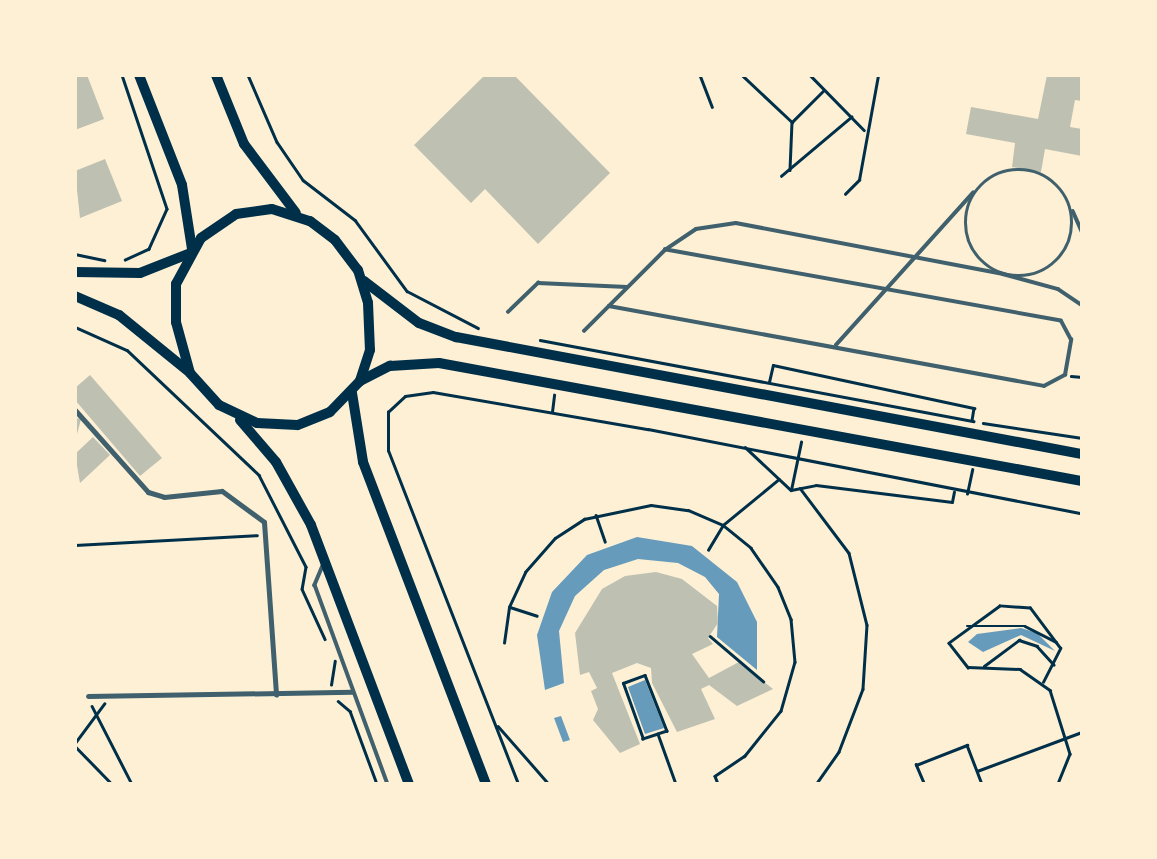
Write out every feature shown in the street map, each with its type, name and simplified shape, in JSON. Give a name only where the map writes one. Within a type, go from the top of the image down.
[{"type":"main road","points":[[139,75],[182,185],[190,251],[175,305],[190,373]]},
{"type":"main road","points":[[216,75],[244,144],[298,215],[335,240],[364,281],[419,323],[456,337],[1082,454]]},
{"type":"main road","points":[[75,272],[140,273],[190,251],[236,214],[272,209],[298,215]]},
{"type":"main road","points":[[233,414],[297,425],[330,412],[352,393],[360,381],[370,350],[364,281]]},
{"type":"main road","points":[[75,296],[119,315],[190,373],[276,461],[326,561],[409,784]]},
{"type":"main road","points":[[360,381],[390,366],[424,362],[1082,481]]},
{"type":"main road","points":[[352,393],[363,462],[486,784]]},
{"type":"street","points":[[75,411],[148,492],[164,497],[222,491],[246,503],[270,534],[266,582],[276,695]]},
{"type":"street","points":[[88,696],[352,692]]},
{"type":"lane","points":[[836,345],[907,259],[982,184],[1004,172],[1030,170],[1059,187],[1082,231]]},
{"type":"lane","points":[[982,184],[968,208],[967,235],[987,266],[1003,274],[1038,273],[1053,264],[1071,235],[1068,201]]},
{"type":"lane","points":[[584,331],[665,250],[696,229],[736,223],[907,259],[1003,274],[1058,289],[1082,305]]},
{"type":"lane","points":[[609,306],[836,345],[1044,386],[1065,375],[1071,340],[1061,321],[665,250]]},
{"type":"lane","points":[[508,312],[538,283],[627,287]]},
{"type":"lane","points":[[326,561],[315,585],[352,692],[388,784]]},
{"type":"path","points":[[119,261],[149,249],[167,209],[122,75]]},
{"type":"path","points":[[248,75],[294,168],[355,220],[398,283],[488,330]]},
{"type":"path","points":[[700,75],[712,107]]},
{"type":"path","points":[[742,75],[792,122]]},
{"type":"path","points":[[810,75],[865,131]]},
{"type":"path","points":[[845,194],[859,180],[865,131],[878,75]]},
{"type":"path","points":[[790,170],[792,122],[824,90]]},
{"type":"path","points":[[781,176],[851,117]]},
{"type":"path","points":[[75,254],[111,261]]},
{"type":"path","points":[[534,339],[1082,438]]},
{"type":"path","points":[[765,395],[773,365],[974,408],[972,420]]},
{"type":"path","points":[[552,412],[556,385]]},
{"type":"path","points":[[518,784],[388,451],[385,422],[396,402],[418,390],[745,447],[954,492],[1082,513]]},
{"type":"path","points":[[745,447],[791,490]]},
{"type":"path","points":[[708,550],[723,526],[779,479]]},
{"type":"path","points":[[791,490],[792,484]]},
{"type":"path","points":[[791,490],[800,488],[952,502],[954,492]]},
{"type":"path","points":[[800,488],[849,554],[867,625],[868,657],[856,713],[817,784]]},
{"type":"path","points":[[504,643],[509,607],[539,553],[596,514],[670,506],[723,526],[751,548],[778,587],[791,619],[794,662],[781,711],[745,757],[715,776],[718,784]]},
{"type":"path","points":[[596,514],[605,541]]},
{"type":"path","points":[[75,545],[270,534]]},
{"type":"path","points":[[1043,682],[1060,653],[1057,642],[1040,613],[1013,604],[967,626],[953,637],[951,649],[968,667],[1020,669],[1043,682],[1066,737],[1068,767],[1058,784]]},
{"type":"path","points":[[509,607],[537,616]]},
{"type":"path","points":[[967,626],[1025,626],[1057,642]]},
{"type":"path","points":[[710,636],[763,681]]},
{"type":"path","points":[[984,666],[1019,640],[1037,646],[1054,665]]},
{"type":"path","points":[[645,675],[651,684],[667,731],[658,734],[643,739],[623,683],[645,675]]},
{"type":"path","points":[[88,696],[132,784]]},
{"type":"path","points":[[107,696],[99,718],[75,745],[112,784]]},
{"type":"path","points":[[495,722],[549,784]]},
{"type":"path","points":[[977,771],[1082,732]]},
{"type":"path","points":[[658,734],[676,784]]},
{"type":"path","points":[[924,784],[916,765],[967,745],[982,784]]},
{"type":"water","points":[[637,537],[692,546],[737,582],[757,622],[757,670],[717,637],[719,594],[705,577],[678,563],[638,559],[604,570],[575,596],[559,631],[564,683],[545,690],[537,635],[552,592],[587,555]]},
{"type":"water","points":[[1021,628],[1037,633],[1055,651],[1021,635],[983,652],[968,642],[977,634]]},
{"type":"water","points":[[645,680],[664,728],[645,734],[628,687]]},
{"type":"water","points":[[561,716],[570,740],[563,742],[554,718]]},
{"type":"building","points":[[75,75],[87,75],[104,119],[75,130]]},
{"type":"building","points":[[485,75],[514,75],[610,173],[538,244],[485,189],[471,203],[414,145]]},
{"type":"building","points":[[1047,75],[1082,75],[1082,101],[1075,100],[1070,127],[1082,129],[1082,156],[1045,149],[1041,172],[1012,167],[1015,143],[966,134],[971,107],[1038,119]]},
{"type":"building","points":[[105,159],[122,201],[80,218],[75,171]]},
{"type":"building","points":[[90,375],[162,458],[140,476],[75,400],[75,388]]},
{"type":"building","points":[[75,418],[81,419],[76,438],[75,438]]},
{"type":"building","points":[[93,437],[110,455],[80,483],[75,454]]},
{"type":"building","points":[[656,572],[682,579],[717,606],[718,623],[708,638],[713,644],[692,654],[709,678],[739,662],[773,689],[737,706],[709,685],[701,689],[715,719],[677,732],[652,683],[651,668],[637,663],[612,673],[640,744],[620,753],[593,720],[598,709],[591,691],[597,688],[589,672],[580,675],[575,633],[602,589],[625,576]]}]
